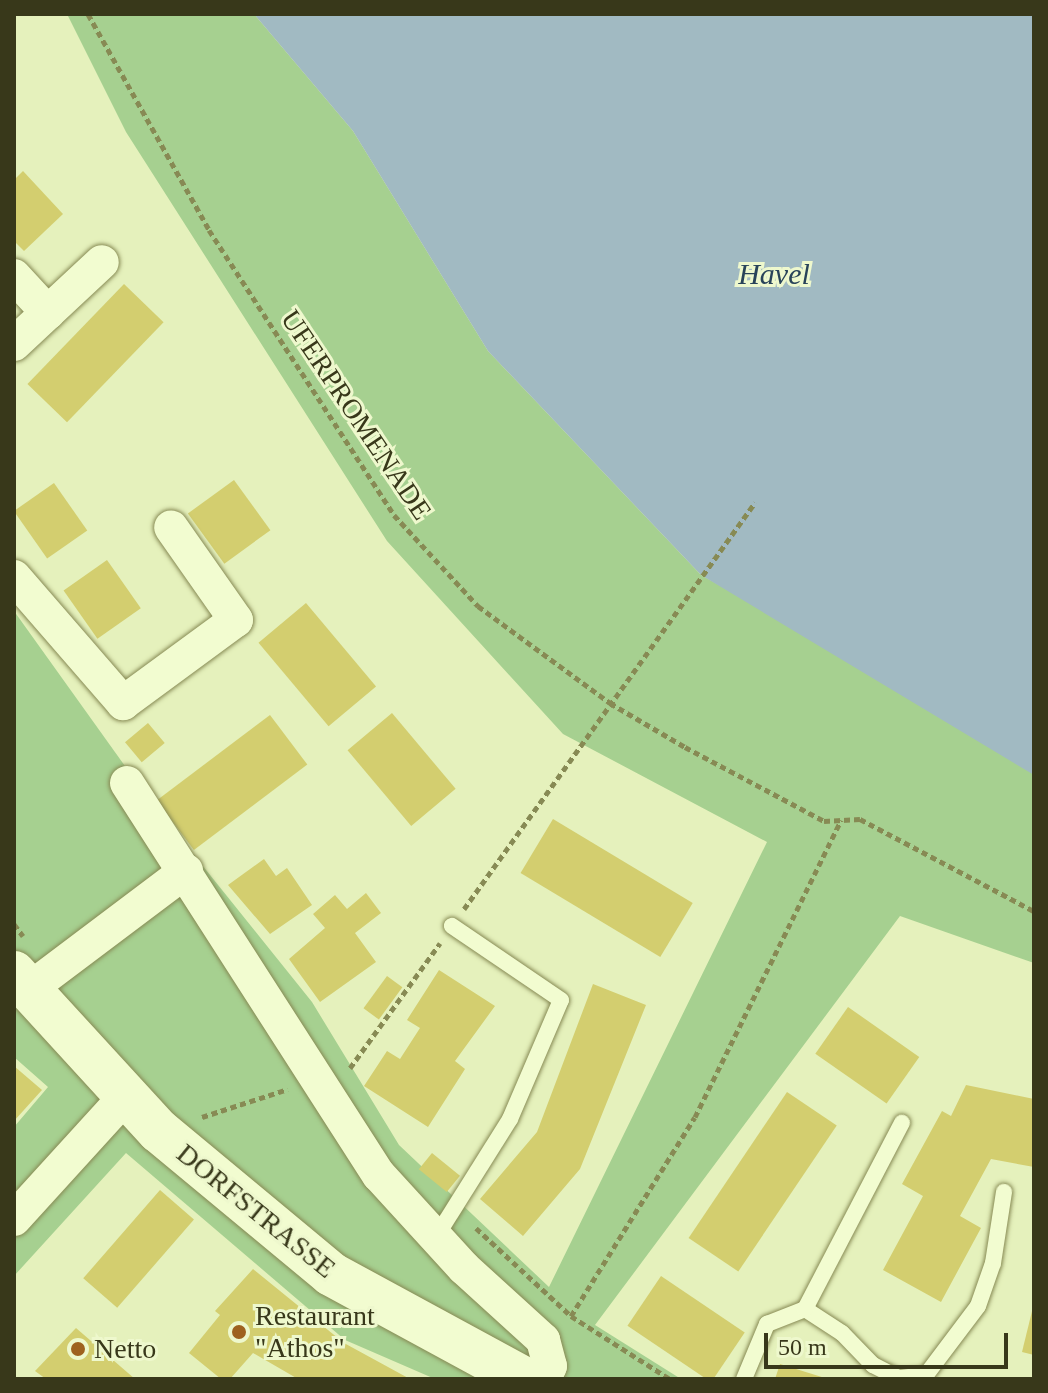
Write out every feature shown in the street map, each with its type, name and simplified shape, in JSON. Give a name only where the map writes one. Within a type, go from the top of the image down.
[{"type":"main road","name":"DORFSTRASSE","points":[[21,982],[159,1131],[331,1274],[524,1379]]},
{"type":"street","points":[[14,344],[102,262]]},
{"type":"street","points":[[14,276],[48,313]]},
{"type":"street","points":[[14,577],[123,703],[236,620],[171,527]]},
{"type":"street","points":[[127,783],[186,871],[337,1068],[379,1175],[436,1237],[543,1340],[550,1366],[544,1379]]},
{"type":"street","name":"DORFSTRASSE","points":[[21,982],[186,871]]},
{"type":"street","points":[[14,1219],[125,1097]]},
{"type":"lane","points":[[436,1237],[510,1119],[561,1000],[452,926]]},
{"type":"lane","points":[[744,1379],[767,1324],[805,1309],[902,1123]]},
{"type":"lane","points":[[805,1309],[842,1333],[873,1365],[899,1378],[926,1375],[978,1306],[993,1263],[1004,1192]]},
{"type":"path","name":"UFERPROMENADE","points":[[88,14],[209,230],[394,515],[478,606],[610,703],[824,821],[860,819],[1034,911]]},
{"type":"path","points":[[357,1082],[337,1068],[452,926],[755,503]]},
{"type":"path","points":[[543,1340],[571,1316],[695,1117],[841,820]]},
{"type":"path","name":"DORFSTRASSE","points":[[159,1131],[337,1068]]},
{"type":"path","points":[[455,1209],[571,1316],[670,1379]]},
{"type":"green space","points":[[67,14],[254,14],[353,131],[488,351],[701,575],[1034,760],[1034,963],[900,916],[595,1325],[681,1379],[435,1379],[345,1340],[126,1153],[14,1276],[14,1127],[48,1087],[14,1057],[14,611],[145,794],[312,1002],[399,1145],[549,1287],[767,842],[563,734],[387,541],[126,132]]},
{"type":"water","name":"Havel","points":[[254,14],[1034,14],[1034,775],[701,575],[488,351],[353,131]]},
{"type":"building","points":[[23,171],[63,214],[24,251],[14,241],[14,180]]},
{"type":"building","points":[[124,284],[164,322],[67,422],[27,384]]},
{"type":"building","points":[[234,480],[270,530],[224,564],[188,514]]},
{"type":"building","points":[[54,483],[87,531],[47,559],[14,511]]},
{"type":"building","points":[[107,560],[141,608],[97,639],[64,590]]},
{"type":"building","points":[[306,603],[376,686],[329,726],[259,643]]},
{"type":"building","points":[[392,713],[456,789],[411,826],[348,750]]},
{"type":"building","points":[[270,715],[307,765],[194,850],[157,800]]},
{"type":"building","points":[[148,723],[165,743],[142,762],[125,742]]},
{"type":"building","points":[[553,819],[693,903],[660,957],[521,873]]},
{"type":"building","points":[[264,859],[276,876],[287,868],[312,905],[270,934],[228,885]]},
{"type":"building","points":[[366,893],[381,913],[355,933],[376,962],[320,1002],[289,959],[325,928],[313,914],[335,895],[347,909]]},
{"type":"building","points":[[439,970],[495,1006],[455,1061],[465,1069],[428,1127],[364,1086],[387,1051],[400,1059],[420,1028],[407,1020]]},
{"type":"building","points":[[387,976],[402,987],[379,1020],[363,1008]]},
{"type":"building","points":[[593,984],[646,1005],[580,1169],[523,1236],[480,1199],[537,1132]]},
{"type":"building","points":[[848,1007],[919,1057],[887,1104],[815,1054]]},
{"type":"building","points":[[14,1066],[42,1090],[14,1121]]},
{"type":"building","points":[[966,1085],[1034,1099],[1034,1167],[991,1159],[960,1216],[981,1228],[941,1302],[883,1270],[923,1196],[902,1184],[942,1111],[951,1116]]},
{"type":"building","points":[[787,1092],[837,1126],[738,1271],[689,1238]]},
{"type":"building","points":[[432,1153],[460,1176],[447,1192],[419,1169]]},
{"type":"building","points":[[160,1190],[194,1220],[117,1308],[83,1278]]},
{"type":"building","points":[[253,1269],[344,1343],[410,1379],[298,1379],[253,1353],[230,1379],[221,1379],[189,1353],[220,1315],[215,1311]]},
{"type":"building","points":[[661,1276],[745,1332],[713,1379],[706,1379],[627,1326]]},
{"type":"building","points":[[1034,1307],[1034,1355],[1022,1352]]},
{"type":"building","name":"Netto","points":[[76,1328],[135,1379],[46,1379],[35,1371]]},
{"type":"building","points":[[780,1364],[825,1378],[825,1379],[775,1379]]},
{"type":"place","name":"Restaurant \"Athos\"","points":[[239,1332]]},
{"type":"place","name":"Netto","points":[[78,1349]]}]
